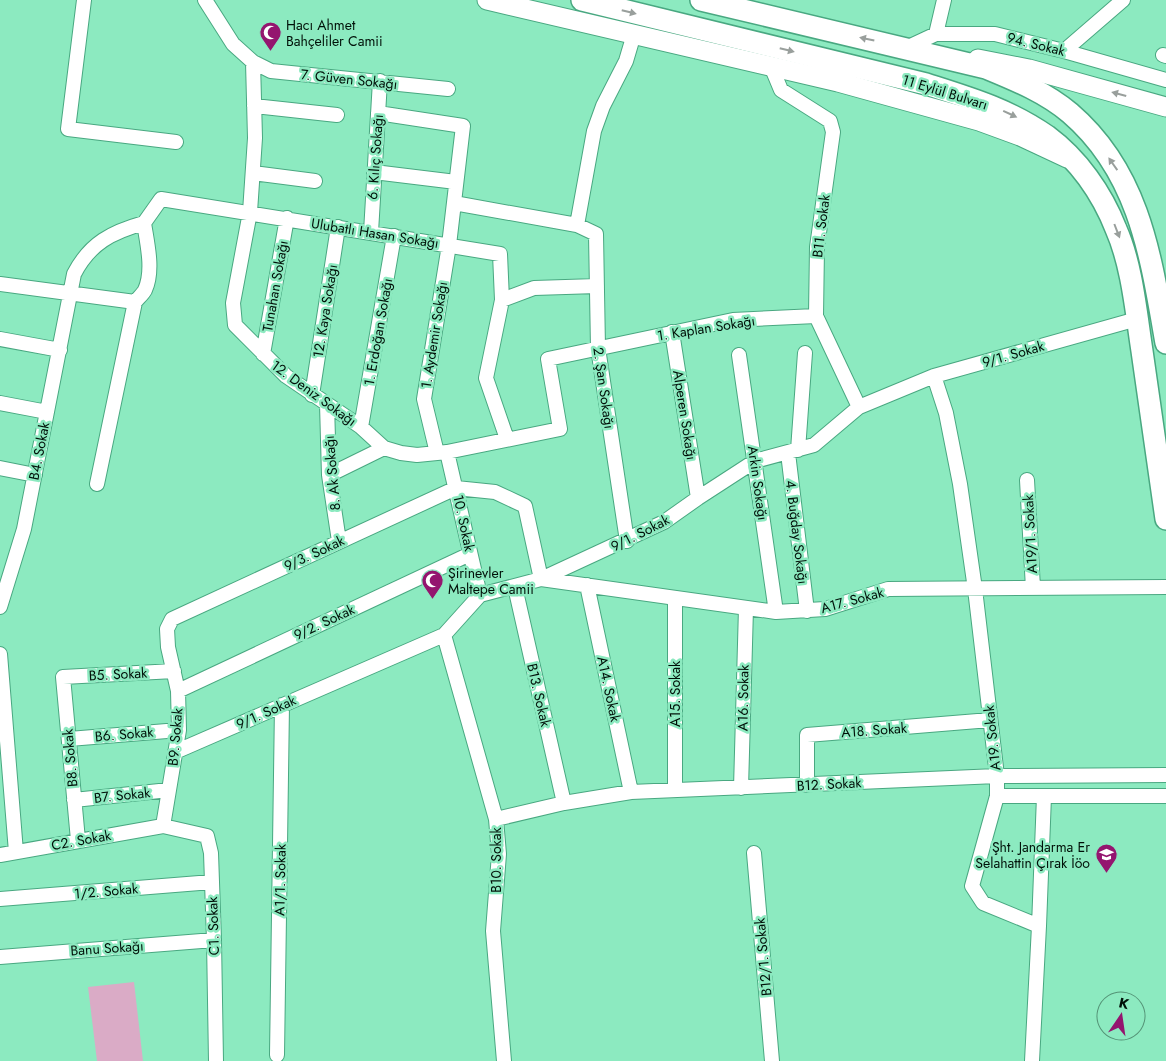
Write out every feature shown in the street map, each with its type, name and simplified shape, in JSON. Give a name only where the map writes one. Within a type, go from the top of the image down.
[{"type":"main road","points":[[487,0],[838,82],[979,121],[1020,136],[1075,162]]},
{"type":"main road","name":"11 Eylül Bulvarı","points":[[582,0],[926,84],[980,100],[1018,118],[1048,137],[1092,181],[1117,229],[1126,261],[1137,319],[1166,519]]},
{"type":"main road","points":[[701,0],[749,6],[986,68],[1021,82],[1069,113],[1092,136],[1117,168],[1138,213],[1151,260],[1165,336]]},
{"type":"main road","points":[[944,56],[996,62],[1166,107]]},
{"type":"main road","points":[[1165,336],[1166,297]]},
{"type":"street","points":[[84,0],[68,130],[176,142]]},
{"type":"street","points":[[205,0],[233,44],[253,62]]},
{"type":"street","points":[[936,34],[944,0]]},
{"type":"street","points":[[1064,51],[1122,0]]},
{"type":"street","points":[[454,203],[577,225],[594,131],[603,106],[626,61],[634,34]]},
{"type":"street","name":"94. Sokak","points":[[906,48],[936,34],[995,34],[1064,51],[1166,80]]},
{"type":"street","name":"7. Güven Sokağı","points":[[253,62],[271,71],[448,89]]},
{"type":"street","name":"12. Deniz Sokağı","points":[[253,62],[255,138],[253,173],[250,212],[233,303],[235,325],[286,376],[361,427],[384,448],[417,455],[442,452],[560,429]]},
{"type":"street","name":"B11. Sokak","points":[[771,66],[781,90],[830,121],[833,132],[817,248],[816,316],[859,407]]},
{"type":"street","name":"6. Kılıç Sokağı","points":[[371,232],[380,81]]},
{"type":"street","points":[[254,106],[337,115]]},
{"type":"street","name":"1. Aydemir Sokağı","points":[[378,113],[463,126],[454,203],[424,399],[428,420],[442,452]]},
{"type":"street","points":[[374,172],[456,182]]},
{"type":"street","points":[[253,173],[315,181]]},
{"type":"street","name":"Ulubatlı Hasan Sokağı","points":[[144,223],[161,199],[500,254],[502,300]]},
{"type":"street","name":"Tunahan Sokağı","points":[[262,354],[287,218]]},
{"type":"street","points":[[97,484],[135,302],[145,291],[148,276],[149,260],[144,223]]},
{"type":"street","name":"B4. Sokak","points":[[1,600],[24,529],[74,274],[82,258],[95,245],[124,229],[144,223]]},
{"type":"street","name":"2. Şan Sokağı","points":[[577,225],[596,234],[598,348],[627,541]]},
{"type":"street","name":"12. Kaya Sokağı","points":[[312,395],[338,227]]},
{"type":"street","name":"1. Erdoğan Sokağı","points":[[361,427],[394,236]]},
{"type":"street","points":[[0,284],[135,302]]},
{"type":"street","points":[[508,439],[486,378],[502,300],[534,288],[598,286]]},
{"type":"street","name":"1. Kaplan Sokağı","points":[[560,429],[548,359],[733,320],[816,316]]},
{"type":"street","name":"9/1. Sokak","points":[[175,752],[444,635],[480,595],[541,579],[627,541],[664,522],[755,461],[814,445],[859,407],[934,376],[1137,319]]},
{"type":"street","name":"Alperen Sokağı","points":[[672,332],[698,498]]},
{"type":"street","points":[[0,340],[60,350]]},
{"type":"street","name":"4. Buğday Sokağı","points":[[805,353],[793,452],[807,611]]},
{"type":"street","name":"Arkin Sokağı","points":[[739,354],[776,612]]},
{"type":"street","name":"A19. Sokak","points":[[934,376],[946,412],[960,484],[975,589],[997,776],[997,796],[972,886],[983,903],[1039,926]]},
{"type":"street","points":[[0,403],[47,412]]},
{"type":"street","name":"8. Ak Sokağı","points":[[327,404],[329,475],[339,541]]},
{"type":"street","points":[[329,475],[384,448]]},
{"type":"street","name":"10. Sokak","points":[[442,452],[456,488],[480,595]]},
{"type":"street","points":[[0,468],[35,475]]},
{"type":"street","name":"A19/1. Sokak","points":[[1027,480],[1033,588]]},
{"type":"street","points":[[456,488],[496,492],[526,506],[541,579]]},
{"type":"street","name":"9/3. Sokak","points":[[172,618],[456,488]]},
{"type":"street","name":"9/2. Sokak","points":[[178,691],[470,554]]},
{"type":"street","name":"A17. Sokak","points":[[541,579],[776,612],[826,609],[888,589],[1166,587]]},
{"type":"street","name":"A14. Sokak","points":[[587,585],[630,792]]},
{"type":"street","name":"B13. Sokak","points":[[515,587],[564,803]]},
{"type":"street","name":"A15. Sokak","points":[[675,598],[675,790]]},
{"type":"street","name":"A16. Sokak","points":[[741,788],[746,608]]},
{"type":"street","name":"B9. Sokak","points":[[163,826],[179,730],[178,691],[168,648],[167,629],[172,618]]},
{"type":"street","name":"B10. Sokak","points":[[444,635],[496,819],[499,854],[493,931],[504,1061]]},
{"type":"street","points":[[0,654],[16,852]]},
{"type":"street","name":"B5. Sokak","points":[[62,677],[174,671]]},
{"type":"street","name":"B8. Sokak","points":[[62,677],[78,840]]},
{"type":"street","name":"A1/1. Sokak","points":[[277,1055],[282,705]]},
{"type":"street","name":"A18. Sokak","points":[[807,785],[807,735],[990,720]]},
{"type":"street","name":"B6. Sokak","points":[[69,739],[179,730]]},
{"type":"street","name":"B12. Sokak","points":[[496,819],[564,803],[630,792],[997,776],[1166,775]]},
{"type":"street","name":"B7. Sokak","points":[[74,800],[169,790]]},
{"type":"street","points":[[997,796],[1166,796]]},
{"type":"street","points":[[1032,1061],[1044,796]]},
{"type":"street","name":"C2. Sokak","points":[[0,855],[163,826]]},
{"type":"street","name":"C1. Sokak","points":[[163,826],[207,836],[212,882],[216,1061]]},
{"type":"street","name":"B12/1. Sokak","points":[[754,853],[772,1061]]},
{"type":"street","name":"1/2. Sokak","points":[[0,899],[212,882]]},
{"type":"street","name":"Banu Sokağı","points":[[0,957],[214,940]]},
{"type":"shaded area","points":[[134,982],[143,1061],[97,1061],[88,987]]},
{"type":"place","name":"Hacı Ahmet Bahçeliler Camii","points":[[270,52]]},
{"type":"place","name":"Şirinevler Maltepe Camii","points":[[432,600]]},
{"type":"place","name":"Şht. Jandarma Er Selahattin Çırak İöo","points":[[1106,874]]}]
